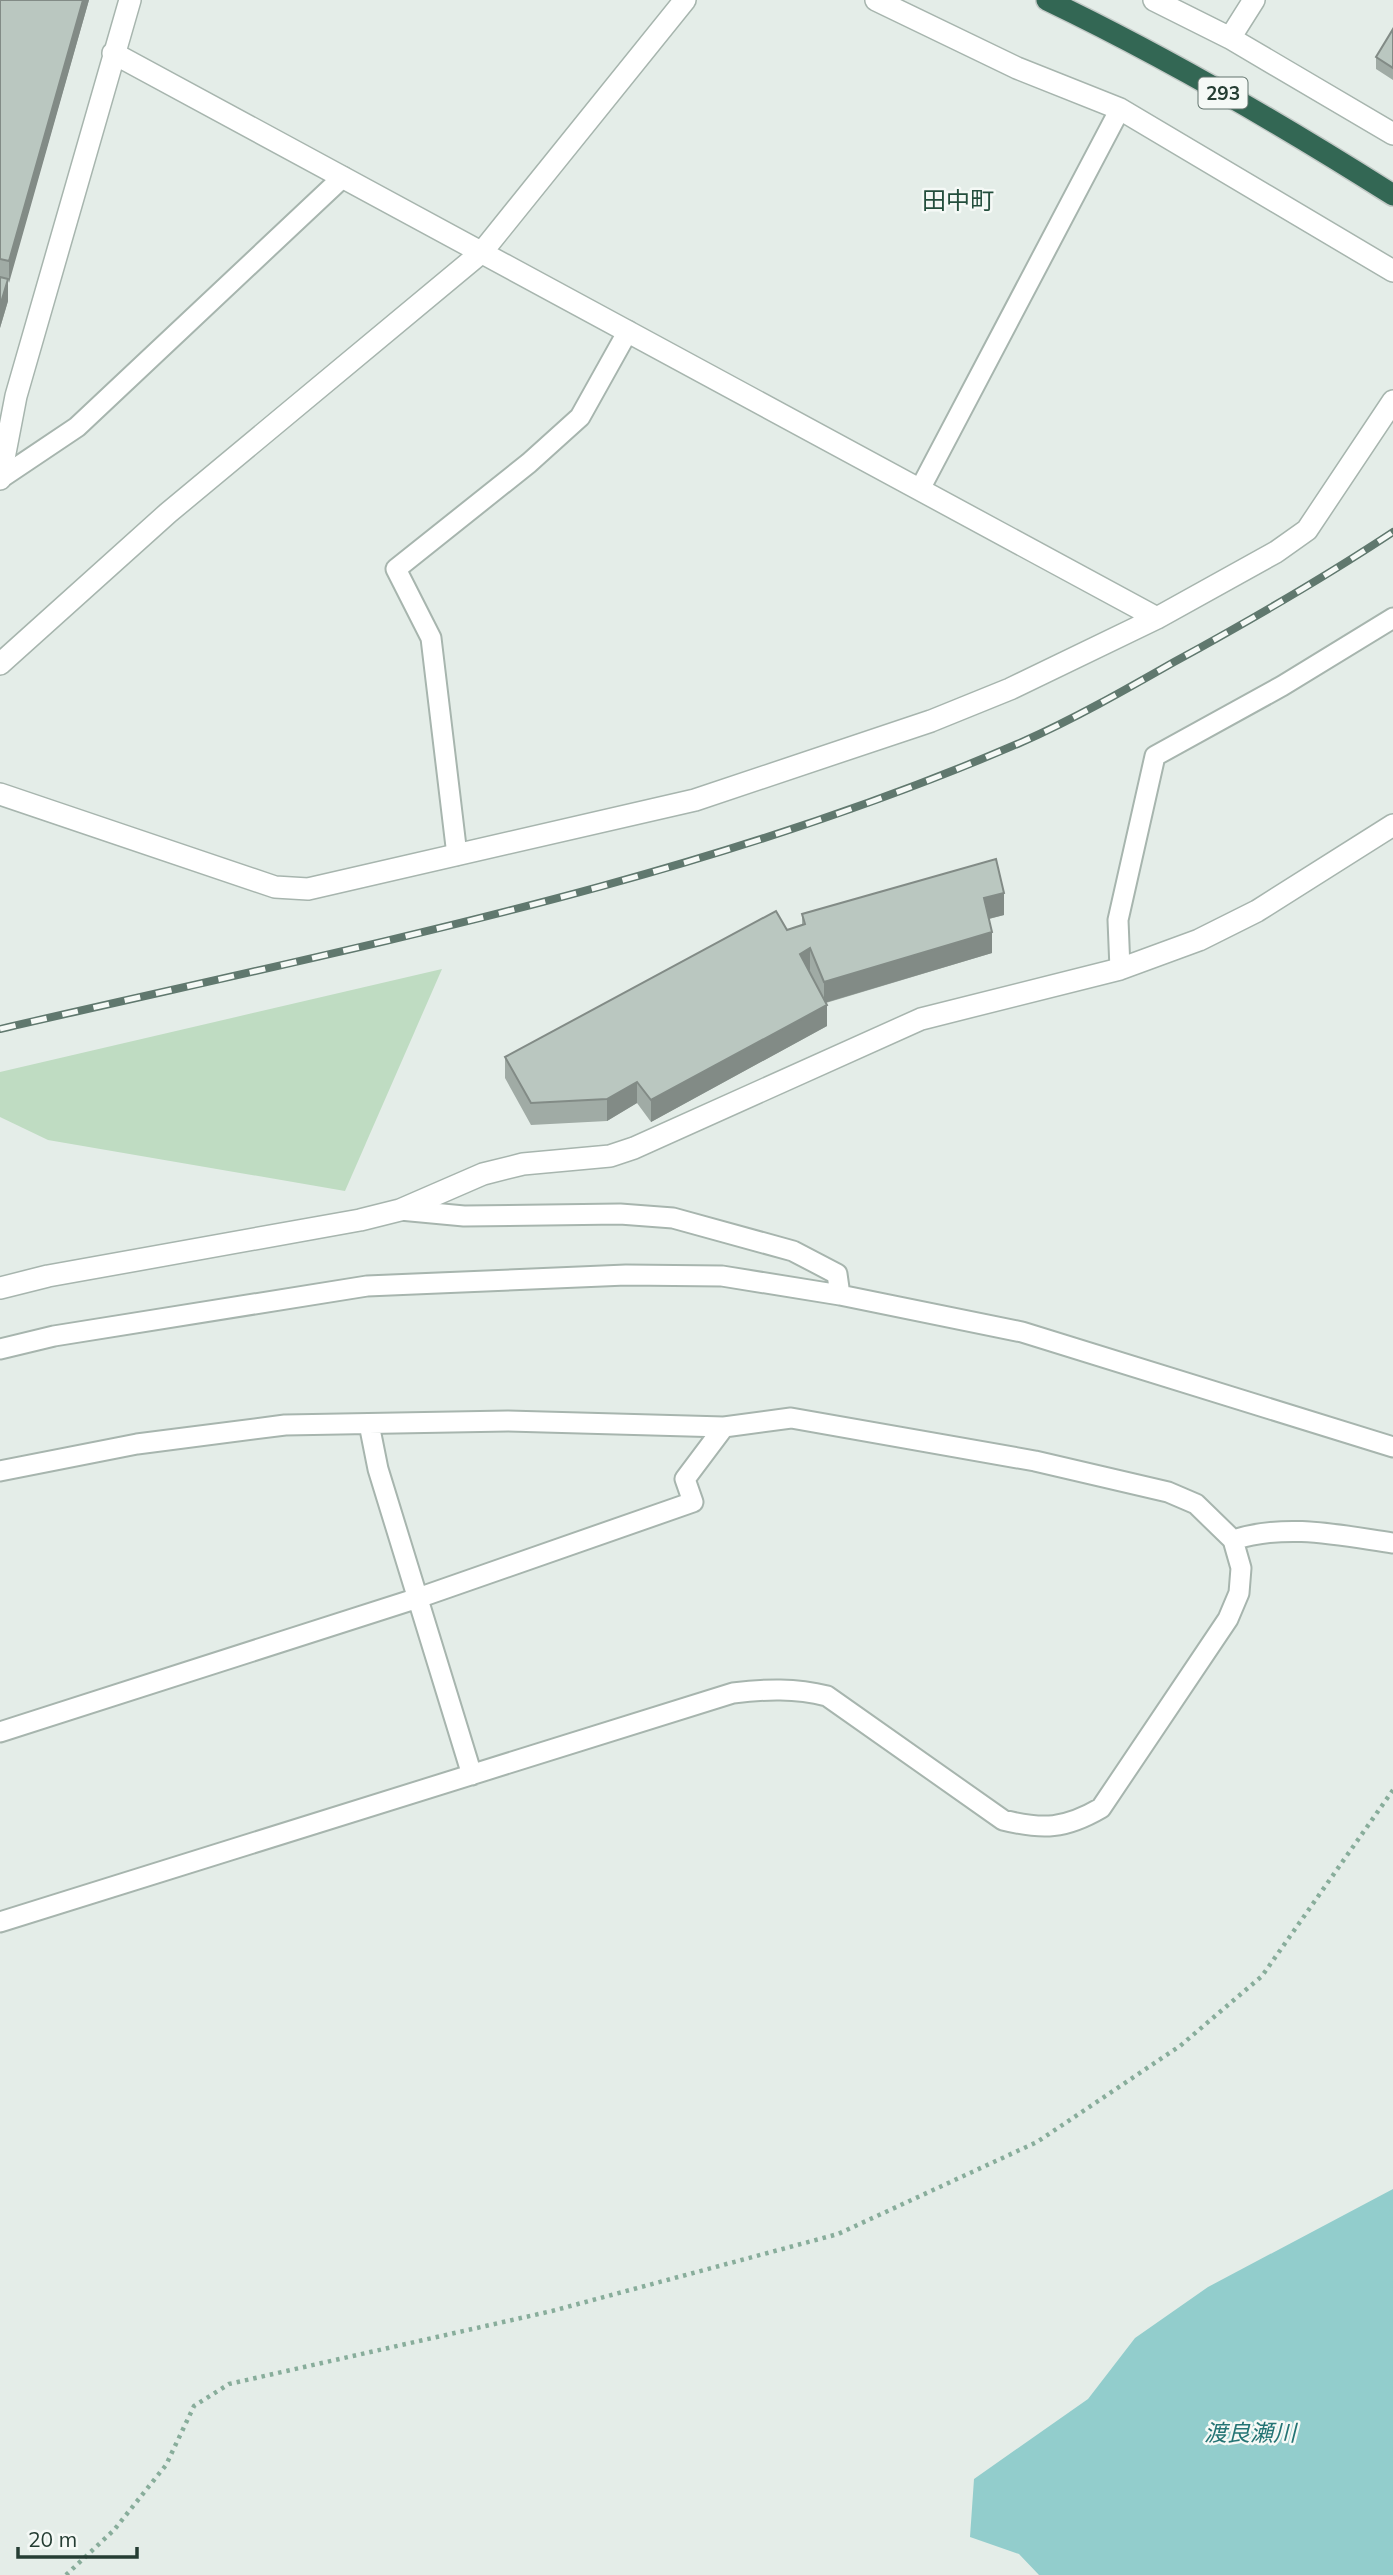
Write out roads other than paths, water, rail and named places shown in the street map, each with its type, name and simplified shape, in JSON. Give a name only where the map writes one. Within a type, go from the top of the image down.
[{"type":"highway","name":"293","points":[[1047,0],[1166,60],[1304,139],[1393,195]]},
{"type":"street","points":[[0,479],[16,396],[130,0]]},
{"type":"street","points":[[0,664],[178,504],[482,253],[685,0]]},
{"type":"street","points":[[876,0],[1017,68],[1120,109],[1393,271]]},
{"type":"street","points":[[1154,0],[1230,38],[1393,134]]},
{"type":"street","points":[[1230,38],[1254,0]]},
{"type":"street","points":[[113,53],[1157,618]]},
{"type":"street","points":[[0,794],[275,887],[308,889],[695,800],[931,721],[1010,689],[1157,618],[1276,552],[1307,530],[1393,401]]},
{"type":"street","points":[[0,1289],[48,1276],[400,1210],[483,1174],[523,1164],[610,1156],[634,1149],[920,1019],[1121,969],[1199,940],[1257,911],[1393,825]]},
{"type":"lane","points":[[920,489],[1120,109]]},
{"type":"lane","points":[[0,479],[77,427],[343,177]]},
{"type":"lane","points":[[457,855],[431,638],[396,569],[529,463],[580,417],[628,331]]},
{"type":"lane","points":[[1121,969],[1118,920],[1155,756],[1282,686],[1393,618]]},
{"type":"lane","points":[[400,1210],[464,1216],[620,1214],[673,1218],[781,1248],[825,1265],[836,1274],[840,1295]]},
{"type":"lane","points":[[0,1349],[54,1336],[367,1286],[626,1275],[722,1276],[840,1295],[1022,1332],[1393,1447]]},
{"type":"lane","points":[[0,1471],[124,1447],[285,1425],[508,1421],[724,1427],[791,1418],[1035,1461],[1177,1496],[1196,1504],[1233,1540],[1241,1568],[1239,1593],[1228,1619],[1101,1808],[1077,1822],[1053,1827],[1028,1827],[1003,1820],[827,1696],[792,1690],[733,1693],[0,1923]]},
{"type":"lane","points":[[369,1424],[378,1469],[472,1775]]},
{"type":"lane","points":[[0,1732],[418,1598],[693,1502],[685,1479],[724,1427]]},
{"type":"lane","points":[[1233,1540],[1257,1532],[1303,1529],[1393,1543]]},
{"type":"water","name":"渡良瀬川","points":[[1393,2189],[1393,2575],[1039,2575],[1019,2554],[970,2537],[974,2479],[1088,2399],[1135,2338],[1208,2287]]},
{"type":"railway","points":[[0,1029],[389,940],[647,874],[774,835],[899,792],[1022,742],[1080,714],[1258,615],[1393,532]]},
{"type":"district","name":"田中町","points":[[958,200]]}]
